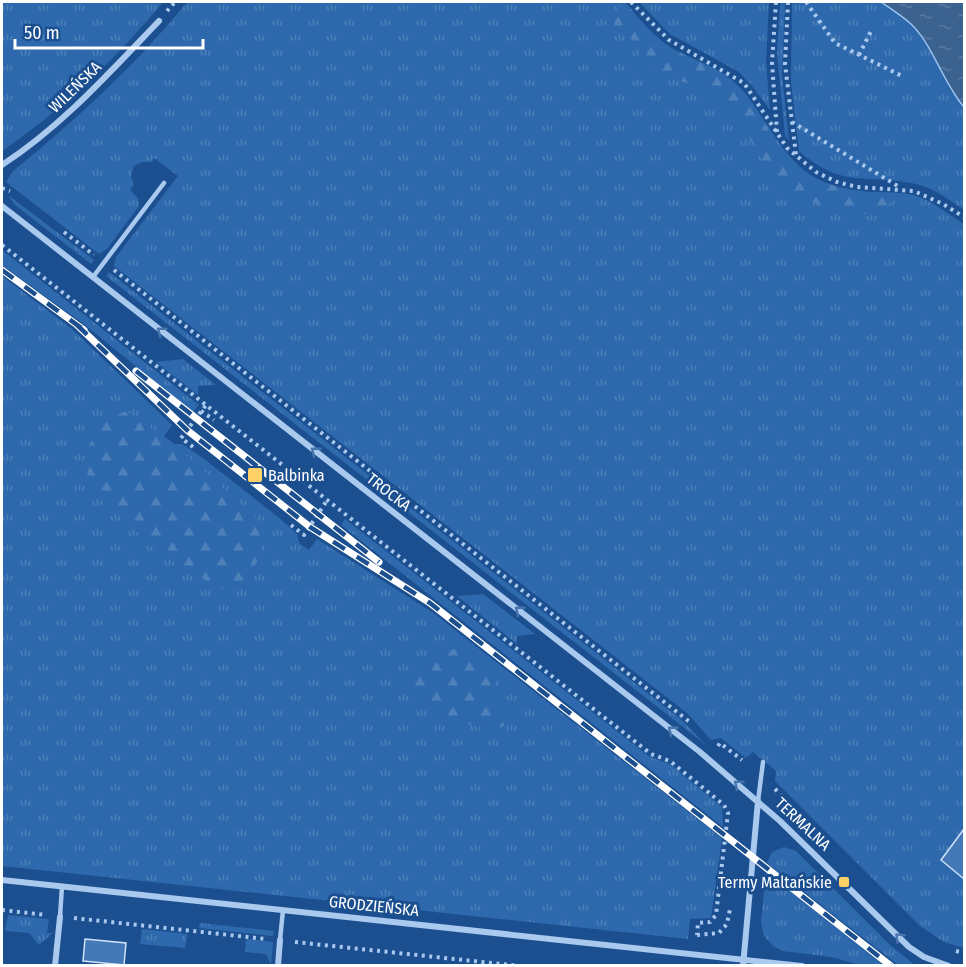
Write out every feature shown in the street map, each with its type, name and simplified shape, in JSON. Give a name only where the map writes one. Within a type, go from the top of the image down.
[{"type":"street","name":"WILEŃSKA","points":[[2,165],[80,104],[159,21]]},
{"type":"street","name":"TROCKA","points":[[2,206],[700,752],[758,801]]},
{"type":"street","name":"TERMALNA","points":[[743,962],[758,801]]},
{"type":"street","name":"TERMALNA","points":[[758,801],[909,947],[924,957],[949,966]]},
{"type":"street","name":"GRODZIEŃSKA","points":[[2,880],[743,962]]},
{"type":"street","points":[[55,966],[60,916]]},
{"type":"street","points":[[278,966],[280,940]]},
{"type":"street","points":[[743,962],[802,966]]},
{"type":"lane","points":[[93,277],[164,183]]},
{"type":"lane","points":[[758,801],[763,762]]},
{"type":"lane","points":[[60,916],[62,886]]},
{"type":"lane","points":[[280,940],[283,910]]},
{"type":"path","points":[[631,2],[637,4],[669,40],[738,78],[796,156],[816,172],[837,182],[857,187],[903,189],[928,196],[964,218]]},
{"type":"path","points":[[776,2],[772,63],[777,133]]},
{"type":"path","points":[[788,2],[785,64],[796,156]]},
{"type":"path","points":[[806,2],[835,43],[902,76]]},
{"type":"path","points":[[859,55],[872,29]]},
{"type":"path","points":[[791,121],[903,189]]},
{"type":"path","points":[[2,188],[13,192]]},
{"type":"path","points":[[59,228],[693,725]]},
{"type":"path","points":[[2,245],[651,754],[670,761],[724,805],[728,813],[716,915],[710,922],[698,923],[697,935],[719,933],[727,924],[730,908]]},
{"type":"path","points":[[193,447],[181,438],[206,405]]},
{"type":"path","points":[[201,411],[214,420]]},
{"type":"path","points":[[291,525],[304,535],[328,499]]},
{"type":"path","points":[[707,742],[721,752]]},
{"type":"path","points":[[718,746],[720,743],[742,760]]},
{"type":"path","points":[[774,788],[813,828]]},
{"type":"path","points":[[2,910],[520,966]]},
{"type":"path","points":[[953,951],[964,953]]},
{"type":"green space","points":[[2,2],[163,2],[88,82],[2,151]]},
{"type":"green space","points":[[187,2],[624,2],[659,39],[673,49],[730,78],[748,98],[788,154],[814,177],[831,186],[851,191],[892,192],[920,197],[964,224],[964,948],[944,942],[920,926],[775,781],[776,771],[753,752],[746,758],[721,738],[711,740],[687,713],[114,266],[116,257],[178,176],[154,158],[152,162],[142,162],[134,166],[131,176],[134,185],[130,190],[138,198],[139,206],[107,249],[99,254],[6,182],[13,171],[60,132],[126,69]]},
{"type":"green space","points":[[625,2],[663,43],[719,71],[740,87],[771,134],[796,165],[824,182],[840,187],[895,194],[889,203],[885,208],[872,213],[841,212],[807,199],[779,182],[763,163],[741,122],[727,104],[711,92],[662,75],[650,68],[644,62],[634,42],[615,29],[615,14]]},
{"type":"green space","points":[[639,2],[769,2],[766,62],[770,110],[739,72],[670,34]]},
{"type":"green space","points":[[780,2],[785,2],[782,75],[789,141],[785,136],[777,53]]},
{"type":"green space","points":[[792,2],[881,2],[913,25],[934,58],[950,90],[964,107],[964,210],[929,188],[916,184],[842,176],[815,163],[799,151],[791,83]]},
{"type":"green space","points":[[8,195],[94,260],[91,264],[15,205]]},
{"type":"green space","points":[[2,250],[199,405],[193,412],[81,322],[2,265]]},
{"type":"green space","points":[[109,272],[682,720],[706,745],[106,276]]},
{"type":"green space","points":[[2,276],[72,329],[172,425],[164,436],[174,444],[182,444],[203,458],[277,516],[297,534],[299,543],[309,550],[317,539],[432,612],[722,838],[711,918],[690,919],[688,939],[2,866]]},
{"type":"green space","points":[[183,359],[216,385],[198,386],[198,395],[156,362]]},
{"type":"green space","points":[[126,411],[174,444],[264,525],[260,557],[243,585],[220,589],[155,550],[89,485],[85,452],[105,420]]},
{"type":"green space","points":[[345,519],[650,757],[670,764],[722,807],[723,827],[341,525]]},
{"type":"green space","points":[[483,594],[535,634],[517,636],[517,644],[457,596]]},
{"type":"green space","points":[[456,648],[480,658],[493,672],[496,678],[494,698],[507,716],[503,727],[479,727],[467,724],[413,697],[411,680],[427,663]]},
{"type":"green space","points":[[784,847],[796,851],[890,945],[915,965],[898,965],[767,863],[772,852]]},
{"type":"green space","points":[[766,872],[883,965],[860,965],[831,957],[783,951],[773,946],[764,936],[761,923]]},
{"type":"green space","points":[[8,915],[49,919],[47,933],[53,933],[39,945],[29,933],[5,931]]},
{"type":"green space","points":[[200,923],[274,931],[273,936],[199,928]]},
{"type":"green space","points":[[142,929],[187,934],[185,948],[140,944]]},
{"type":"green space","points":[[246,939],[273,942],[271,965],[266,954],[245,952]]},
{"type":"water","points":[[881,2],[964,2],[964,107],[919,33],[908,21]]},
{"type":"building","points":[[964,829],[964,879],[941,860]]},
{"type":"building","points":[[85,939],[126,943],[124,965],[83,961]]},
{"type":"railway","points":[[2,270],[84,330]]},
{"type":"railway","points":[[77,325],[187,430],[310,527],[430,603],[891,966]]},
{"type":"railway","points":[[136,371],[379,562]]},
{"type":"place","name":"Balbinka","points":[[255,475]]},
{"type":"place","name":"Termy Maltańskie","points":[[844,882]]}]
